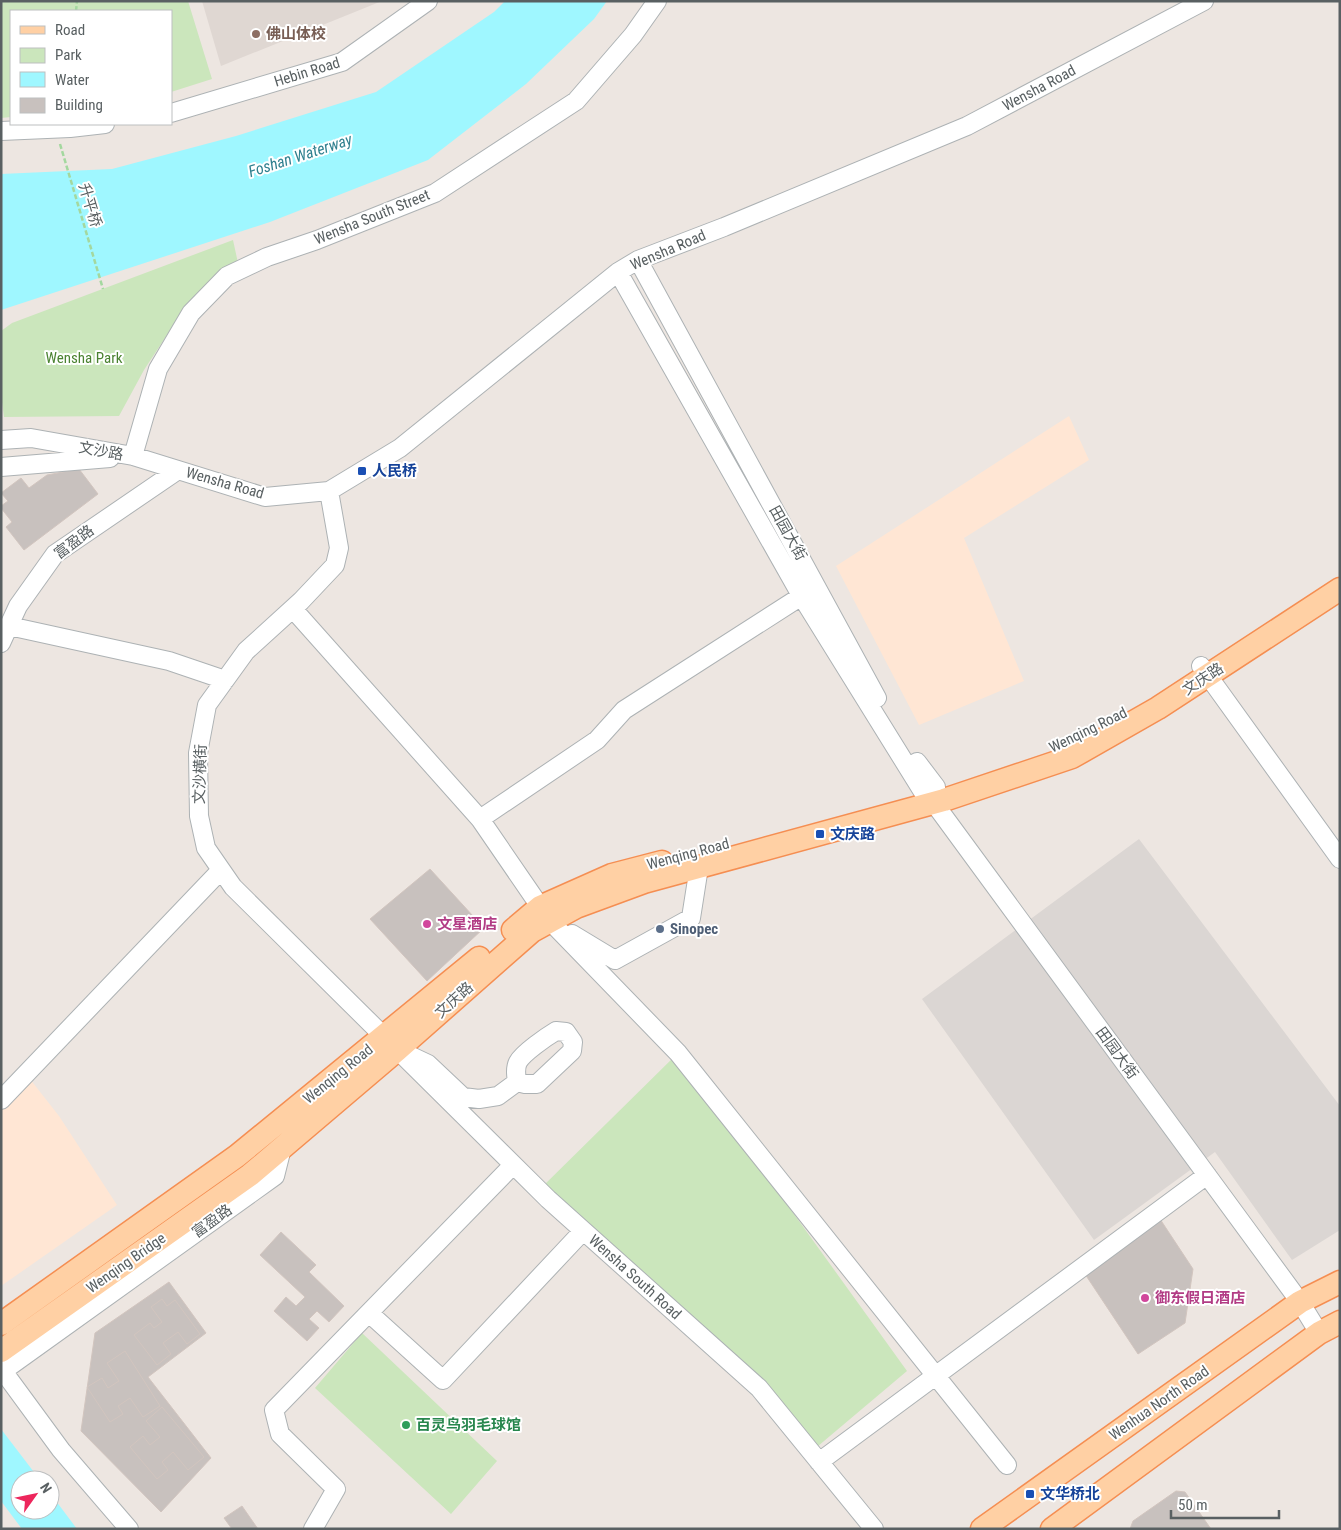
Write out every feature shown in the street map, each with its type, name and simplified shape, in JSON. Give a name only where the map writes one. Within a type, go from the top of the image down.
[{"type":"main road","name":"文庆路","points":[[1205,671],[1340,574]]},
{"type":"main road","name":"文庆路","points":[[1205,671],[1340,589]]},
{"type":"main road","name":"Wenqing Road","points":[[237,1156],[390,1044],[545,914],[612,875],[806,822],[931,794],[1062,745],[1205,671]]},
{"type":"main road","points":[[545,914],[576,908],[644,882],[699,867],[931,794]]},
{"type":"main road","points":[[282,1148],[390,1044]]},
{"type":"main road","name":"Wenqing Bridge","points":[[2,1363],[250,1175],[282,1148]]},
{"type":"main road","name":"Wenqing Bridge","points":[[1,1324],[237,1156]]},
{"type":"main road","name":"Wenhua North Road","points":[[982,1529],[1300,1302],[1340,1282]]},
{"type":"main road","points":[[1052,1529],[1319,1333],[1340,1322]]},
{"type":"street","name":"Hebin Road","points":[[172,112],[342,62],[428,1]]},
{"type":"street","name":"Wensha South Street","points":[[133,456],[158,369],[191,313],[228,276],[267,256],[317,240],[435,193],[576,101],[632,35],[657,1]]},
{"type":"street","name":"Wensha Road","points":[[133,456],[265,497],[329,491],[400,448],[618,272],[638,260],[724,227],[967,126],[1204,1]]},
{"type":"street","points":[[1,131],[92,125]]},
{"type":"street","name":"田园大街","points":[[638,260],[931,794]]},
{"type":"street","name":"田园大街","points":[[618,272],[802,597],[931,794],[1300,1302],[1319,1333]]},
{"type":"street","name":"文沙路","points":[[1,440],[31,438],[133,456]]},
{"type":"street","name":"文沙路","points":[[1,467],[133,456]]},
{"type":"street","name":"富盈路","points":[[1,643],[18,606],[55,554],[178,470]]},
{"type":"street","name":"文沙横街","points":[[329,491],[339,548],[335,565],[293,609],[246,651],[207,705],[198,753],[199,816],[206,848],[233,887],[390,1044]]},
{"type":"street","points":[[480,820],[597,740],[624,710],[817,586]]},
{"type":"street","points":[[293,609],[480,820],[545,914],[678,1053],[1006,1465]]},
{"type":"street","points":[[9,626],[169,660],[225,680]]},
{"type":"street","points":[[1205,671],[1340,859]]},
{"type":"street","points":[[545,914],[615,960],[690,918],[699,867]]},
{"type":"street","points":[[1,1100],[221,870]]},
{"type":"street","points":[[390,1044],[428,1064],[463,1097],[479,1099],[498,1096],[517,1082]]},
{"type":"street","name":"Wensha South Road","points":[[390,1044],[548,1200],[759,1388],[874,1529]]},
{"type":"street","name":"富盈路","points":[[2,1363],[275,1176],[282,1148]]},
{"type":"street","points":[[313,1529],[336,1489],[280,1434],[274,1410],[513,1165]]},
{"type":"street","points":[[819,1462],[1207,1175]]},
{"type":"street","points":[[369,1313],[443,1380],[583,1231]]},
{"type":"street","points":[[2,1363],[61,1450],[129,1529]]},
{"type":"path","name":"升平桥","points":[[55,128],[103,288]]},
{"type":"shaded area","name":"佛山体校","points":[[202,1],[382,1],[221,66]]},
{"type":"shaded area","points":[[1069,416],[1089,460],[964,538],[1024,681],[919,725],[836,566]]},
{"type":"shaded area","points":[[1139,839],[1340,1106],[1340,1230],[1292,1260],[1215,1152],[1094,1240],[922,999]]},
{"type":"shaded area","points":[[26,1074],[59,1116],[117,1205],[1,1286],[1,1093]]},
{"type":"green space","points":[[1,1],[188,1],[212,79],[172,92],[172,10],[10,10],[10,117],[1,118]]},
{"type":"green space","name":"Wensha Park","points":[[233,240],[238,263],[182,312],[144,370],[119,416],[4,417],[1,395],[1,331],[12,323]]},
{"type":"green space","points":[[678,1053],[907,1371],[811,1452],[759,1388],[539,1190]]},
{"type":"green space","name":"百灵鸟羽毛球馆","points":[[362,1333],[497,1461],[451,1514],[315,1388]]},
{"type":"water","name":"Foshan Waterway","points":[[505,1],[607,1],[594,19],[526,84],[428,160],[270,222],[1,310],[1,174],[112,169],[236,136],[376,92],[494,12]]},
{"type":"water","points":[[1,1429],[32,1470],[10,1470],[10,1513],[1,1501]]},
{"type":"water","points":[[60,1506],[77,1529],[22,1529],[15,1520],[60,1520]]},
{"type":"building","points":[[79,469],[98,494],[24,550],[6,527],[12,522],[1,508],[8,501],[1,493],[21,478],[29,488],[47,475]]},
{"type":"building","name":"文星酒店","points":[[430,869],[484,928],[427,981],[370,919]]},
{"type":"building","name":"御东假日酒店","points":[[1160,1219],[1193,1269],[1185,1323],[1138,1354],[1085,1274]]},
{"type":"building","points":[[281,1232],[316,1265],[309,1272],[344,1306],[329,1322],[317,1311],[309,1319],[319,1328],[307,1341],[274,1311],[286,1297],[296,1306],[305,1297],[260,1255]]},
{"type":"building","points":[[169,1282],[206,1333],[148,1377],[211,1458],[161,1512],[81,1431],[95,1333]]},
{"type":"building","points":[[162,1299],[167,1306],[175,1300],[200,1334],[187,1344],[178,1332],[163,1343],[171,1354],[157,1365],[134,1335],[150,1323],[154,1328],[162,1322],[151,1307]]},
{"type":"building","points":[[125,1351],[160,1406],[143,1417],[130,1398],[118,1406],[123,1414],[110,1422],[87,1387],[102,1378],[108,1388],[119,1381],[107,1363]]},
{"type":"building","points":[[162,1407],[204,1457],[188,1470],[173,1452],[162,1462],[168,1470],[157,1479],[130,1447],[143,1436],[150,1445],[160,1437],[146,1421]]},
{"type":"building","points":[[1176,1491],[1185,1492],[1211,1529],[1130,1529],[1133,1521]]},
{"type":"building","points":[[242,1506],[258,1529],[232,1529],[224,1518]]},
{"type":"place","name":"佛山体校","points":[[256,34]]},
{"type":"place","name":"人民桥","points":[[362,471]]},
{"type":"place","name":"文庆路","points":[[820,834]]},
{"type":"place","name":"文星酒店","points":[[427,924]]},
{"type":"place","name":"Sinopec","points":[[660,929]]},
{"type":"place","name":"御东假日酒店","points":[[1145,1298]]},
{"type":"place","name":"百灵鸟羽毛球馆","points":[[406,1425]]},
{"type":"place","name":"文华桥北","points":[[1030,1494]]}]
